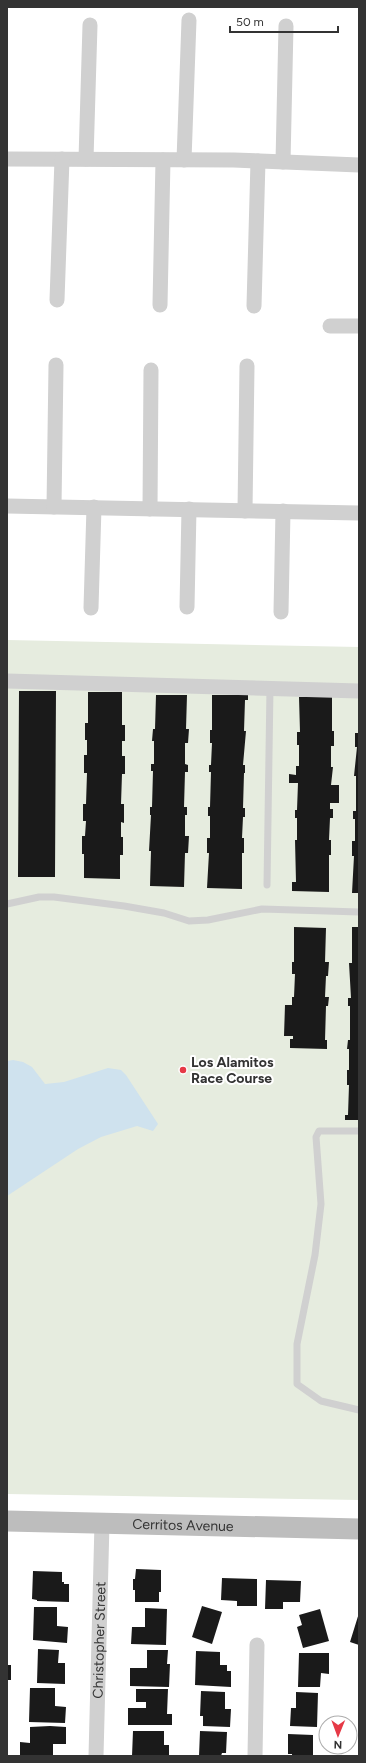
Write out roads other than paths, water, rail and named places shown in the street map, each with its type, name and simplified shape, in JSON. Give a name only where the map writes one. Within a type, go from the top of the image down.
[{"type":"main road","name":"Cerritos Avenue","points":[[7,1521],[359,1529]]},
{"type":"street","points":[[184,160],[189,20]]},
{"type":"street","points":[[86,159],[90,25]]},
{"type":"street","points":[[283,162],[286,26]]},
{"type":"street","points":[[7,159],[258,161],[359,165]]},
{"type":"street","points":[[57,300],[62,159]]},
{"type":"street","points":[[160,305],[163,160]]},
{"type":"street","points":[[254,306],[258,161]]},
{"type":"street","points":[[330,326],[359,326]]},
{"type":"street","points":[[54,507],[56,365]]},
{"type":"street","points":[[245,510],[247,366]]},
{"type":"street","points":[[150,509],[151,370]]},
{"type":"street","points":[[7,506],[359,513]]},
{"type":"street","points":[[91,608],[94,507]]},
{"type":"street","points":[[187,607],[188,509]]},
{"type":"street","points":[[282,612],[283,511]]},
{"type":"street","points":[[7,681],[359,690]]},
{"type":"street","name":"Christopher Street","points":[[96,1756],[102,1523]]},
{"type":"street","points":[[255,1756],[257,1645]]},
{"type":"lane","points":[[267,885],[270,688]]},
{"type":"lane","points":[[7,904],[39,897],[82,899],[151,911],[189,921],[208,920],[262,909],[359,912]]},
{"type":"lane","points":[[359,1131],[319,1131],[316,1137],[321,1204],[315,1255],[298,1344],[297,1376],[297,1384],[321,1402],[359,1410]]},
{"type":"water","points":[[13,1060],[23,1062],[32,1067],[45,1084],[64,1082],[108,1068],[121,1070],[126,1075],[158,1124],[153,1131],[137,1126],[101,1137],[78,1149],[7,1196],[7,1061]]},
{"type":"place","name":"Los Alamitos Race Course","points":[[183,1070]]}]
